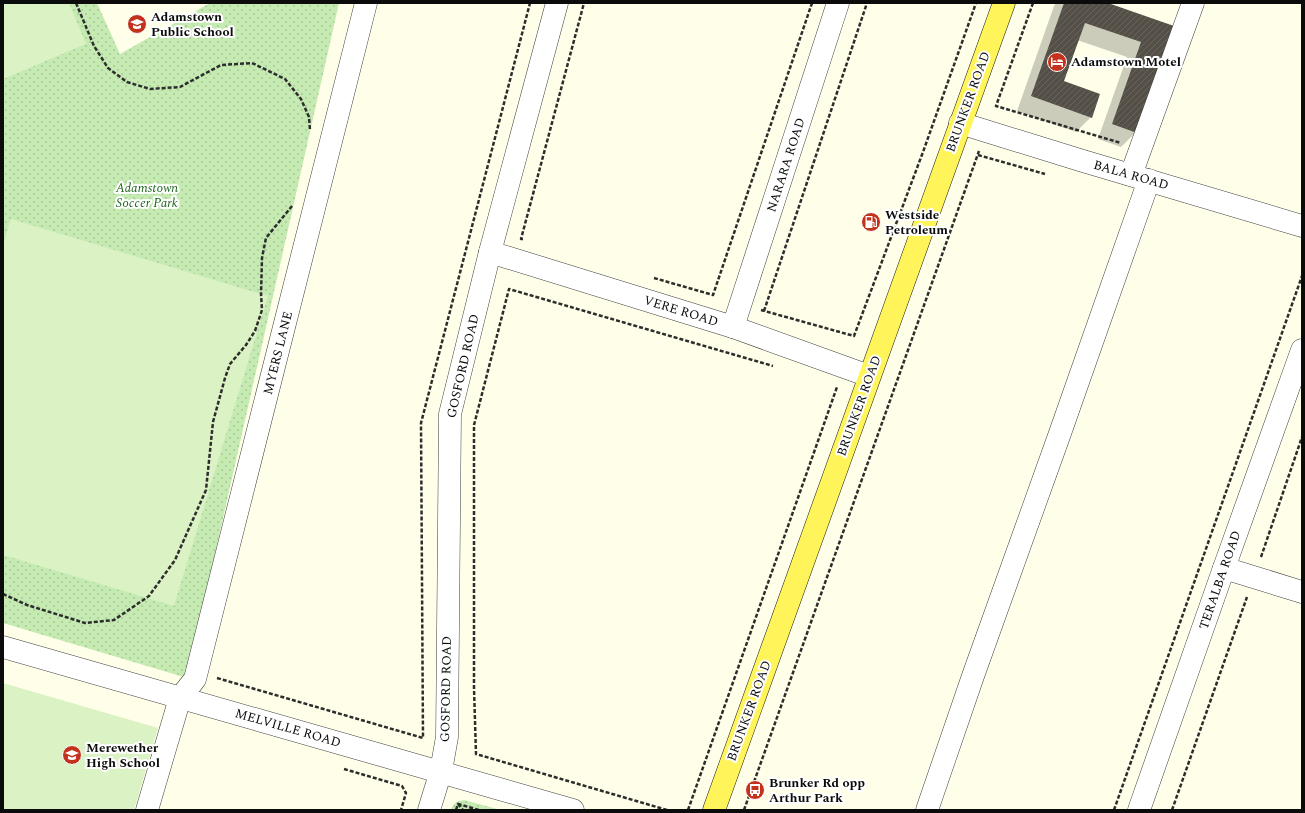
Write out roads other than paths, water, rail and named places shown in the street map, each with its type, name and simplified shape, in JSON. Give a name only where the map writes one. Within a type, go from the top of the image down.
[{"type":"main road","name":"BRUNKER ROAD","points":[[714,810],[1004,3]]},
{"type":"street","name":"MYERS LANE","points":[[180,698],[195,679],[197,672],[366,3]]},
{"type":"street","name":"GOSFORD ROAD","points":[[429,810],[441,771],[447,737],[450,414],[490,252],[557,3]]},
{"type":"street","name":"NARARA ROAD","points":[[733,327],[838,3]]},
{"type":"street","points":[[927,810],[973,676],[1059,436],[1140,178],[1141,149],[1193,3]]},
{"type":"street","name":"BALA ROAD","points":[[960,124],[1302,226]]},
{"type":"street","name":"VERE ROAD","points":[[490,252],[733,327],[869,376]]},
{"type":"street","name":"TERALBA ROAD","points":[[1140,810],[1302,350]]},
{"type":"street","points":[[1224,568],[1302,592]]},
{"type":"street","name":"MELVILLE ROAD","points":[[3,646],[573,810]]},
{"type":"street","points":[[147,810],[180,698]]},
{"type":"place","name":"Adamstown Public School","points":[[137,24]]},
{"type":"place","name":"Adamstown Motel","points":[[1057,62]]},
{"type":"place","name":"Westside Petroleum","points":[[871,222]]},
{"type":"place","name":"Merewether High School","points":[[72,755]]},
{"type":"place","name":"Brunker Rd opp Arthur Park","points":[[755,790]]},
{"type":"park label","name":"Adamstown Soccer Park","points":[[147,196]]}]
